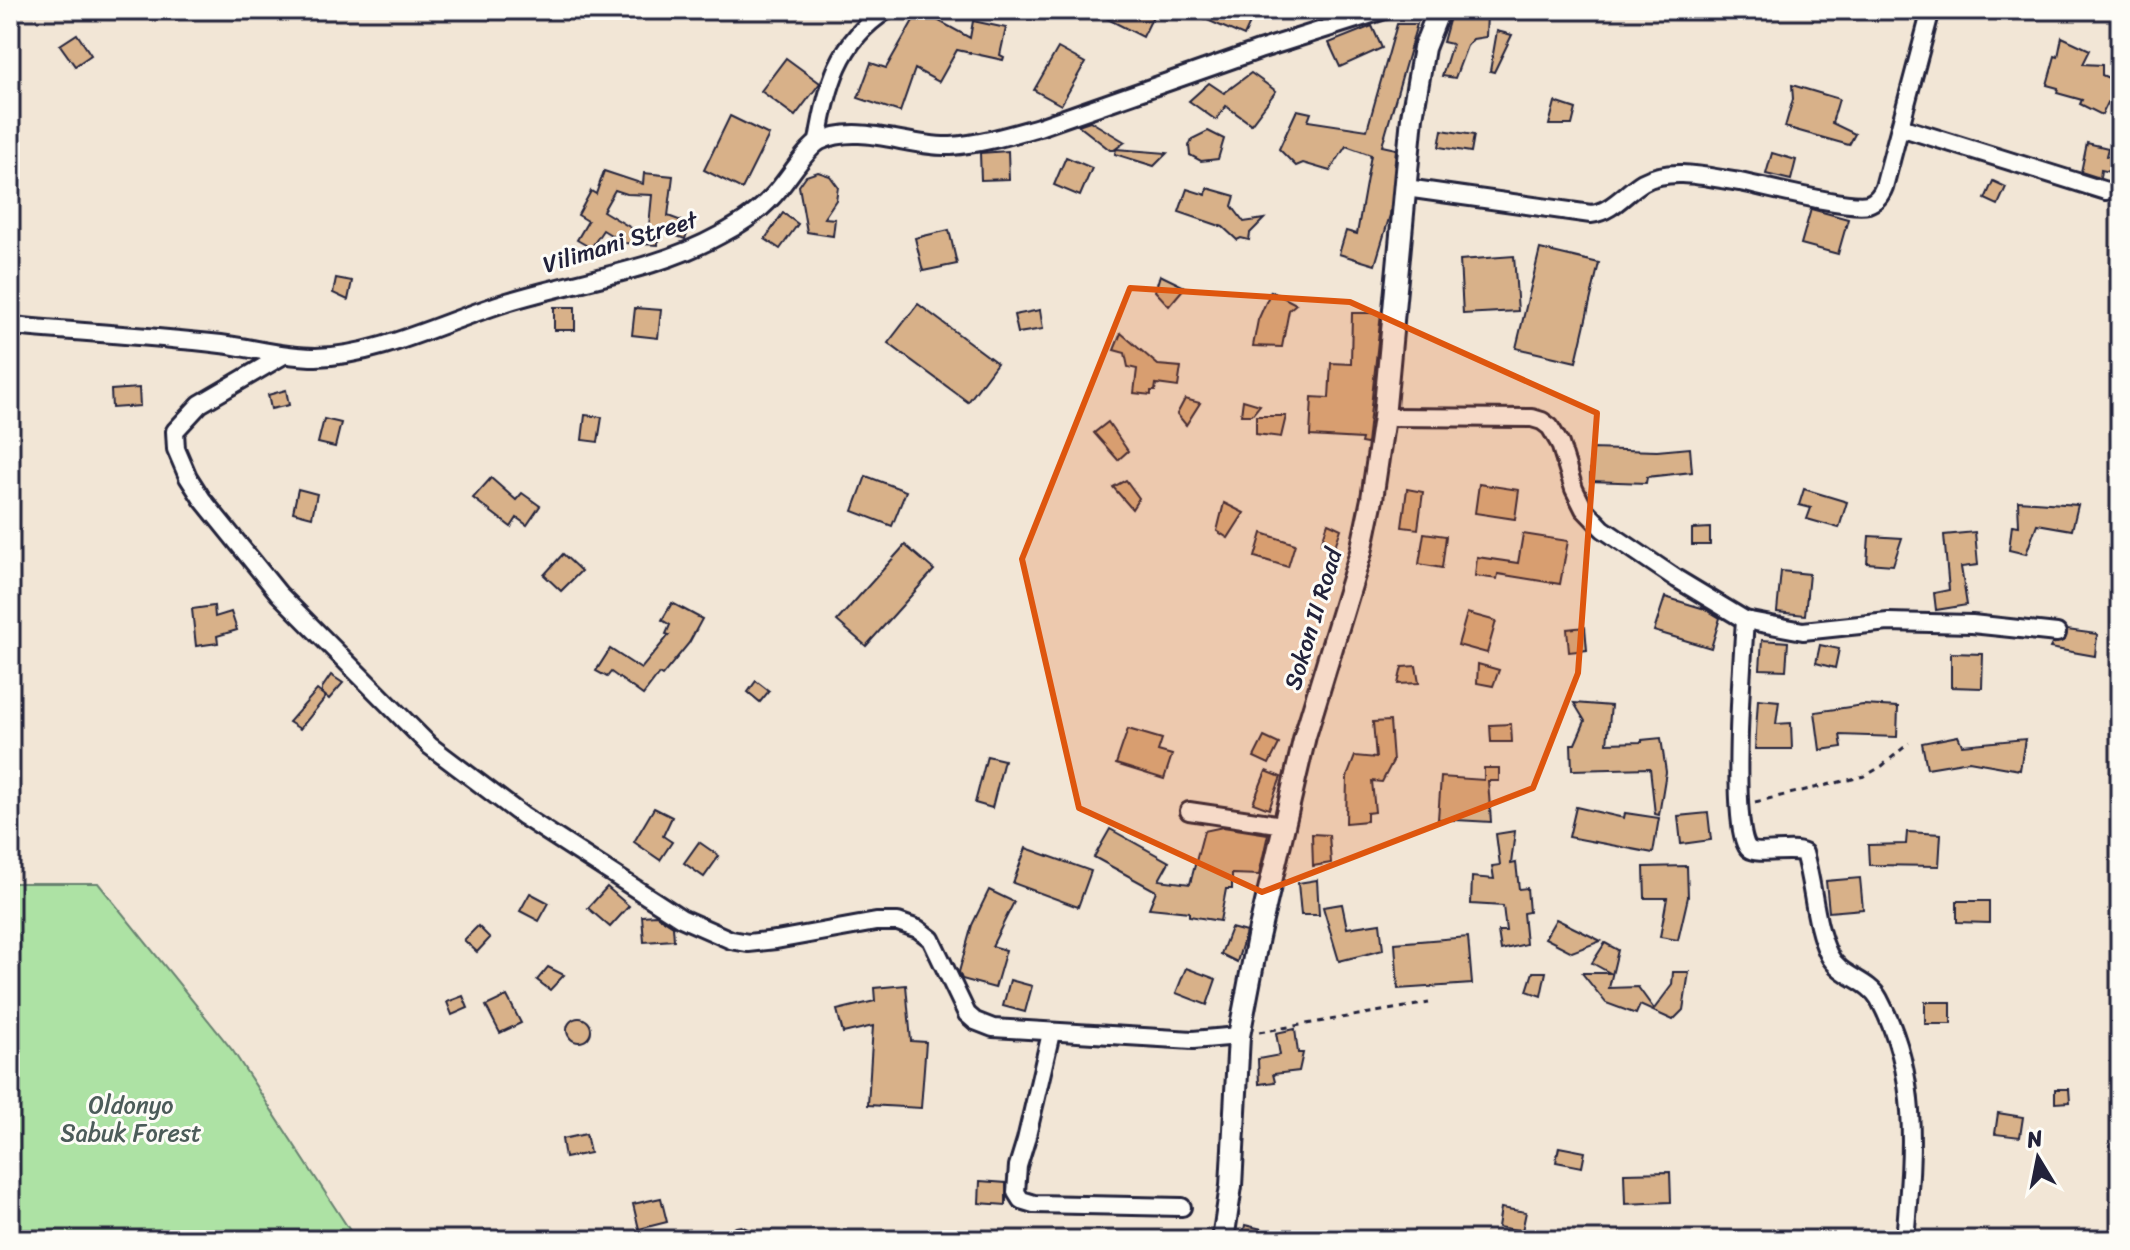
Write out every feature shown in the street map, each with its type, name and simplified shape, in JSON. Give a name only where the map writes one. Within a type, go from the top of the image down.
[{"type":"street","points":[[887,10],[856,37],[840,58],[831,79],[818,141],[868,135],[919,145],[949,146],[1004,137],[1385,10]]},
{"type":"street","name":"Sokon II Road","points":[[1223,1240],[1231,1186],[1239,1036],[1283,825],[1305,736],[1361,552],[1381,450],[1418,80],[1424,48],[1439,10]]},
{"type":"street","points":[[1406,188],[1591,214],[1607,209],[1652,178],[1679,175],[1864,205],[1871,203],[1881,193],[1931,10]]},
{"type":"street","points":[[1900,127],[2106,191]]},
{"type":"street","name":"Vilimani Street","points":[[10,326],[222,344],[282,356],[319,357],[372,347],[410,337],[535,293],[609,276],[679,254],[719,236],[772,198],[818,141]]},
{"type":"street","points":[[282,356],[200,404],[175,431],[176,449],[188,477],[202,499],[279,594],[430,746],[523,816],[681,918],[731,940],[748,943],[876,922],[898,922],[918,929],[931,939],[961,1004],[975,1021],[993,1028],[1193,1040],[1239,1036]]},
{"type":"street","points":[[1384,417],[1532,418],[1542,421],[1550,427],[1560,444],[1574,489],[1584,509],[1603,529],[1745,620],[1803,631],[1888,622],[1972,624],[2057,633]]},
{"type":"street","points":[[1745,620],[1738,717],[1740,806],[1744,838],[1749,849],[1804,853],[1829,955],[1840,971],[1877,995],[1886,1014],[1908,1078],[1911,1102],[1911,1173],[1905,1240]]},
{"type":"street","points":[[1189,811],[1283,825]]},
{"type":"street","points":[[1051,1033],[1018,1166],[1016,1192],[1021,1200],[1034,1204],[1182,1207]]},
{"type":"path","points":[[1740,806],[1865,776],[1909,743]]},
{"type":"path","points":[[1239,1036],[1429,1003]]},
{"type":"highlighted area","points":[[1130,288],[1350,302],[1597,413],[1578,673],[1533,788],[1262,892],[1079,808],[1022,559]]},
{"type":"green space","name":"Oldonyo Sabuk Forest","points":[[10,883],[98,883],[233,1051],[356,1240],[10,1240]]},
{"type":"building","points":[[919,10],[970,38],[973,21],[1006,28],[1000,55],[1004,57],[1003,60],[957,50],[939,82],[915,69],[900,112],[858,98],[871,63],[886,68]]},
{"type":"building","points":[[1090,10],[1156,10],[1143,37]]},
{"type":"building","points":[[1184,10],[1256,10],[1244,36]]},
{"type":"building","points":[[1452,10],[1487,14],[1486,37],[1473,39],[1467,46],[1455,78],[1442,76],[1452,44],[1443,42]]},
{"type":"building","points":[[1397,24],[1417,24],[1382,146],[1396,149],[1390,215],[1375,265],[1339,254],[1346,231],[1357,234],[1371,155],[1346,146],[1330,171],[1303,163],[1296,166],[1279,149],[1297,110],[1311,113],[1308,121],[1367,130]]},
{"type":"building","points":[[1372,26],[1382,48],[1340,67],[1329,43]]},
{"type":"building","points":[[1497,31],[1512,35],[1494,72],[1490,71]]},
{"type":"building","points":[[77,34],[91,55],[75,66],[60,45]]},
{"type":"building","points":[[2062,37],[2090,50],[2083,64],[2102,65],[2102,75],[2118,82],[2102,115],[2080,104],[2082,100],[2057,93],[2058,88],[2047,85]]},
{"type":"building","points":[[1058,48],[1085,63],[1061,105],[1034,90]]},
{"type":"building","points":[[786,58],[820,83],[795,116],[761,91]]},
{"type":"building","points":[[1251,73],[1276,91],[1251,124],[1226,106],[1216,120],[1189,101],[1209,83],[1224,93]]},
{"type":"building","points":[[1792,85],[1839,99],[1832,123],[1855,134],[1849,145],[1785,127],[1793,99]]},
{"type":"building","points":[[1555,102],[1576,109],[1572,125],[1549,125]]},
{"type":"building","points":[[730,116],[769,135],[742,189],[704,170]]},
{"type":"building","points":[[1090,121],[1125,142],[1110,150],[1078,125]]},
{"type":"building","points":[[1442,130],[1474,135],[1471,152],[1439,147]]},
{"type":"building","points":[[1208,131],[1224,139],[1218,159],[1201,161],[1190,155],[1189,146],[1192,139]]},
{"type":"building","points":[[2087,143],[2108,148],[2106,156],[2113,157],[2110,172],[2101,170],[2100,178],[2081,172]]},
{"type":"building","points":[[1116,149],[1167,153],[1154,166],[1115,154]]},
{"type":"building","points":[[1008,151],[1009,179],[981,180],[980,153]]},
{"type":"building","points":[[1772,153],[1796,160],[1791,180],[1766,174]]},
{"type":"building","points":[[1066,157],[1092,168],[1080,196],[1054,185]]},
{"type":"building","points":[[604,171],[643,184],[644,173],[673,176],[668,216],[690,224],[685,239],[649,226],[652,195],[615,190],[603,211],[633,229],[658,231],[658,245],[624,243],[603,230],[591,248],[577,240],[588,221],[578,215],[591,191],[596,194]]},
{"type":"building","points":[[818,172],[830,176],[838,187],[836,200],[824,218],[835,219],[833,236],[807,232],[799,186],[806,176]]},
{"type":"building","points":[[1993,181],[2006,187],[1998,205],[1985,199]]},
{"type":"building","points":[[1207,188],[1235,196],[1232,206],[1244,222],[1264,219],[1250,233],[1249,240],[1237,240],[1223,227],[1179,212],[1187,189],[1206,195]]},
{"type":"building","points":[[1811,209],[1848,219],[1838,254],[1801,244]]},
{"type":"building","points":[[783,213],[798,224],[780,249],[765,239]]},
{"type":"building","points":[[949,230],[957,264],[923,271],[915,238]]},
{"type":"building","points":[[1540,249],[1599,263],[1576,362],[1516,348]]},
{"type":"building","points":[[1514,256],[1518,311],[1463,314],[1460,260]]},
{"type":"building","points":[[1160,275],[1185,287],[1169,306],[1155,291]]},
{"type":"building","points":[[336,278],[352,281],[348,300],[333,293]]},
{"type":"building","points":[[1271,291],[1296,304],[1289,310],[1282,347],[1253,346],[1258,320]]},
{"type":"building","points":[[918,304],[997,363],[968,402],[888,343]]},
{"type":"building","points":[[554,307],[575,307],[575,330],[554,330]]},
{"type":"building","points":[[635,308],[661,310],[658,338],[632,335]]},
{"type":"building","points":[[1040,310],[1043,329],[1018,333],[1014,315]]},
{"type":"building","points":[[1352,313],[1381,313],[1367,444],[1361,443],[1362,439],[1310,436],[1312,397],[1329,398],[1331,363],[1351,364]]},
{"type":"building","points":[[1121,333],[1158,365],[1181,367],[1178,387],[1156,384],[1151,395],[1134,393],[1137,369],[1128,367],[1125,353],[1114,350]]},
{"type":"building","points":[[139,388],[140,406],[112,408],[111,390]]},
{"type":"building","points":[[286,390],[289,405],[271,409],[268,395]]},
{"type":"building","points":[[1185,399],[1200,403],[1186,425],[1177,414]]},
{"type":"building","points":[[1243,400],[1260,405],[1252,415],[1241,415]]},
{"type":"building","points":[[585,415],[602,417],[598,442],[582,440]]},
{"type":"building","points":[[1256,416],[1286,416],[1281,437],[1256,434]]},
{"type":"building","points":[[324,419],[341,423],[335,447],[318,443]]},
{"type":"building","points":[[1108,422],[1128,451],[1118,460],[1094,433]]},
{"type":"building","points":[[1690,448],[1692,472],[1647,477],[1646,483],[1590,481],[1591,449],[1657,451]]},
{"type":"building","points":[[866,476],[906,491],[892,526],[853,511]]},
{"type":"building","points":[[491,478],[516,500],[522,493],[540,506],[527,525],[517,518],[511,527],[473,498]]},
{"type":"building","points":[[1126,480],[1139,498],[1132,509],[1113,487]]},
{"type":"building","points":[[1479,484],[1519,490],[1515,519],[1475,513]]},
{"type":"building","points":[[298,489],[317,494],[312,517],[293,512]]},
{"type":"building","points":[[1407,489],[1423,492],[1418,529],[1402,527]]},
{"type":"building","points":[[1804,489],[1847,502],[1839,528],[1807,519],[1811,508],[1799,505]]},
{"type":"building","points":[[2018,501],[2078,505],[2072,530],[2037,524],[2026,554],[2009,550],[2012,525],[2019,526]]},
{"type":"building","points":[[1224,503],[1244,513],[1228,538],[1217,531]]},
{"type":"building","points":[[1328,523],[1341,529],[1335,546],[1321,544]]},
{"type":"building","points":[[1710,528],[1710,545],[1692,545],[1692,529]]},
{"type":"building","points":[[1975,532],[1978,565],[1961,567],[1967,605],[1936,610],[1934,593],[1949,590],[1944,535]]},
{"type":"building","points":[[1262,533],[1295,544],[1288,567],[1255,557]]},
{"type":"building","points":[[1424,533],[1446,536],[1442,568],[1419,564]]},
{"type":"building","points":[[1523,534],[1568,541],[1560,584],[1498,574],[1497,579],[1475,576],[1477,557],[1518,563]]},
{"type":"building","points":[[1869,536],[1902,538],[1893,565],[1867,563]]},
{"type":"building","points":[[905,545],[934,570],[866,646],[837,621]]},
{"type":"building","points":[[563,554],[581,571],[561,591],[544,575]]},
{"type":"building","points":[[1781,571],[1809,574],[1805,615],[1777,612]]},
{"type":"building","points":[[1665,597],[1705,609],[1720,618],[1711,648],[1654,631]]},
{"type":"building","points":[[672,603],[702,619],[689,643],[643,695],[611,672],[607,677],[596,671],[610,649],[641,669],[669,635],[666,634],[670,625],[662,620]]},
{"type":"building","points":[[214,606],[215,617],[231,612],[237,630],[217,636],[218,643],[196,646],[192,609]]},
{"type":"building","points":[[1467,613],[1496,621],[1487,653],[1458,645]]},
{"type":"building","points":[[1585,627],[1587,650],[1569,652],[1567,629]]},
{"type":"building","points":[[2067,630],[2097,634],[2095,656],[2050,648],[2052,644],[2065,640]]},
{"type":"building","points":[[1762,640],[1788,642],[1786,670],[1760,669]]},
{"type":"building","points":[[1820,645],[1839,649],[1835,668],[1816,663]]},
{"type":"building","points":[[1951,653],[1983,654],[1982,688],[1951,687]]},
{"type":"building","points":[[1478,664],[1499,670],[1493,686],[1477,683]]},
{"type":"building","points":[[1416,666],[1419,683],[1398,684],[1402,667]]},
{"type":"building","points":[[331,675],[343,683],[329,699],[322,693],[322,688]]},
{"type":"building","points":[[756,681],[769,691],[760,702],[748,692]]},
{"type":"building","points":[[317,690],[326,697],[300,729],[289,722]]},
{"type":"building","points":[[1758,699],[1779,701],[1776,724],[1791,723],[1792,749],[1755,749]]},
{"type":"building","points":[[1574,703],[1611,706],[1607,743],[1661,738],[1666,772],[1659,815],[1655,814],[1650,768],[1572,770],[1571,744],[1575,744],[1585,721]]},
{"type":"building","points":[[1863,705],[1898,707],[1897,737],[1840,735],[1842,747],[1820,750],[1815,712]]},
{"type":"building","points":[[1390,721],[1393,761],[1382,782],[1372,781],[1375,812],[1367,813],[1367,821],[1346,823],[1347,777],[1355,756],[1376,758],[1373,722]]},
{"type":"building","points":[[1511,724],[1512,742],[1491,742],[1490,725]]},
{"type":"building","points":[[1128,729],[1162,739],[1158,751],[1172,755],[1164,779],[1116,764]]},
{"type":"building","points":[[1958,736],[1962,745],[2025,739],[2020,770],[1969,761],[1927,768],[1922,743]]},
{"type":"building","points":[[1264,737],[1279,744],[1269,764],[1254,757]]},
{"type":"building","points":[[987,756],[1004,760],[992,808],[975,803]]},
{"type":"building","points":[[1484,768],[1499,768],[1499,781],[1488,781],[1491,822],[1438,819],[1441,777],[1484,780]]},
{"type":"building","points":[[1266,771],[1281,777],[1269,809],[1253,803]]},
{"type":"building","points":[[1576,807],[1624,818],[1625,813],[1659,818],[1653,853],[1569,837]]},
{"type":"building","points":[[654,808],[672,817],[663,836],[672,842],[660,860],[634,842]]},
{"type":"building","points":[[1708,813],[1711,840],[1681,844],[1678,816]]},
{"type":"building","points":[[1223,827],[1268,834],[1259,875],[1232,874],[1232,889],[1226,889],[1220,921],[1189,916],[1189,912],[1149,908],[1156,891],[1094,857],[1110,829],[1169,862],[1159,880],[1190,884],[1204,831]]},
{"type":"building","points":[[1515,831],[1511,864],[1516,863],[1519,889],[1527,888],[1529,912],[1523,913],[1526,944],[1501,950],[1498,931],[1506,931],[1503,906],[1471,904],[1472,877],[1494,879],[1492,866],[1500,865],[1496,834]]},
{"type":"building","points":[[1907,832],[1941,834],[1939,866],[1869,865],[1868,845],[1906,844]]},
{"type":"building","points":[[1312,834],[1329,835],[1331,863],[1313,866]]},
{"type":"building","points":[[699,842],[719,856],[704,877],[684,863]]},
{"type":"building","points":[[1026,848],[1091,871],[1078,907],[1013,883]]},
{"type":"building","points":[[1687,866],[1688,897],[1678,940],[1660,937],[1667,898],[1645,898],[1644,867]]},
{"type":"building","points":[[1860,878],[1863,909],[1829,912],[1826,881]]},
{"type":"building","points":[[1317,880],[1319,915],[1301,915],[1298,883]]},
{"type":"building","points":[[607,887],[629,906],[610,927],[588,908]]},
{"type":"building","points":[[989,890],[1014,902],[992,946],[1006,950],[995,988],[962,979],[959,972],[972,925]]},
{"type":"building","points":[[530,893],[549,903],[539,921],[520,911]]},
{"type":"building","points":[[1957,901],[1989,901],[1989,923],[1957,922]]},
{"type":"building","points":[[1342,904],[1347,928],[1380,923],[1383,950],[1339,961],[1323,907]]},
{"type":"building","points":[[656,915],[673,926],[674,940],[644,942],[642,916]]},
{"type":"building","points":[[1556,919],[1601,941],[1572,952],[1545,938]]},
{"type":"building","points":[[478,926],[490,938],[477,952],[464,940]]},
{"type":"building","points":[[1231,928],[1246,932],[1237,962],[1221,954]]},
{"type":"building","points":[[1468,937],[1472,984],[1398,989],[1395,943]]},
{"type":"building","points":[[1605,943],[1618,950],[1609,988],[1638,987],[1654,1009],[1672,985],[1673,972],[1689,972],[1683,1010],[1673,1020],[1640,1005],[1636,1014],[1606,1003],[1582,973],[1610,973],[1592,963]]},
{"type":"building","points":[[548,967],[564,975],[550,990],[537,980]]},
{"type":"building","points":[[1186,968],[1216,979],[1207,1005],[1176,993]]},
{"type":"building","points":[[1533,972],[1546,972],[1541,996],[1527,991]]},
{"type":"building","points":[[1010,980],[1032,986],[1025,1012],[1003,1006]]},
{"type":"building","points":[[906,985],[911,1041],[926,1042],[921,1108],[868,1105],[873,1026],[843,1033],[837,1010],[875,1001],[874,988]]},
{"type":"building","points":[[463,996],[468,1008],[452,1015],[447,1002]]},
{"type":"building","points":[[507,996],[521,1023],[500,1033],[486,1006]]},
{"type":"building","points":[[1925,1002],[1951,1002],[1951,1024],[1925,1024]]},
{"type":"building","points":[[579,1018],[588,1021],[591,1030],[588,1039],[579,1042],[570,1039],[567,1030],[570,1021]]},
{"type":"building","points":[[1295,1029],[1298,1053],[1303,1053],[1299,1071],[1273,1074],[1275,1082],[1259,1084],[1258,1059],[1280,1055],[1276,1033]]},
{"type":"building","points":[[2055,1089],[2069,1089],[2070,1102],[2055,1103]]},
{"type":"building","points":[[1998,1113],[2023,1117],[2020,1137],[1995,1134]]},
{"type":"building","points":[[586,1134],[590,1153],[565,1158],[562,1139]]},
{"type":"building","points":[[1559,1147],[1585,1152],[1582,1167],[1556,1162]]},
{"type":"building","points":[[1670,1172],[1671,1202],[1625,1204],[1624,1173]]},
{"type":"building","points":[[980,1181],[1006,1183],[1006,1205],[979,1203]]},
{"type":"building","points":[[661,1198],[667,1222],[639,1229],[633,1204]]},
{"type":"building","points":[[1501,1208],[1526,1212],[1522,1231],[1498,1227]]},
{"type":"building","points":[[1245,1225],[1262,1229],[1259,1240],[1242,1240]]},
{"type":"building","points":[[741,1226],[770,1240],[712,1240],[736,1227]]}]
